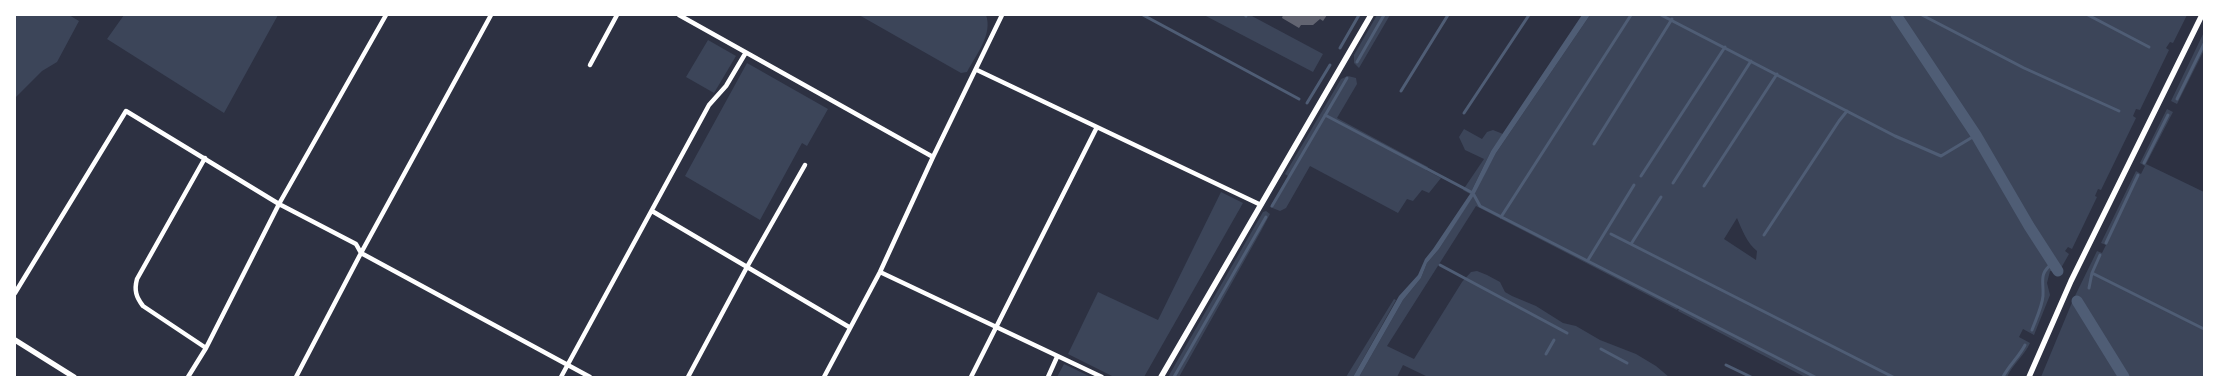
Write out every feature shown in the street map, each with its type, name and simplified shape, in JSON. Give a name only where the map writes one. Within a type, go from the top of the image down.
[{"type":"street","points":[[188,377],[206,348],[279,204],[386,15]]},
{"type":"street","points":[[296,377],[361,253],[491,15]]},
{"type":"street","points":[[590,65],[617,15]]},
{"type":"street","points":[[679,15],[745,54],[932,157]]},
{"type":"street","points":[[824,377],[880,272],[932,157],[977,70],[1002,15]]},
{"type":"street","points":[[1161,377],[1371,15]]},
{"type":"street","points":[[2029,377],[2071,281],[2202,15]]},
{"type":"street","points":[[561,377],[709,105],[726,86],[745,54]]},
{"type":"street","points":[[977,70],[1261,205]]},
{"type":"street","points":[[15,293],[126,111],[279,204],[356,244],[361,253],[590,377]]},
{"type":"street","points":[[971,377],[1097,127]]},
{"type":"street","points":[[205,158],[137,279],[135,291],[137,299],[143,306],[206,348]]},
{"type":"street","points":[[688,377],[804,165]]},
{"type":"street","points":[[652,211],[849,327]]},
{"type":"street","points":[[880,272],[1102,377]]},
{"type":"street","points":[[15,340],[74,377]]},
{"type":"street","points":[[1048,377],[1058,357]]},
{"type":"shaded area","points":[[15,15],[69,15],[79,21],[57,62],[42,71],[15,98]]},
{"type":"shaded area","points":[[124,15],[278,15],[224,113],[107,39]]},
{"type":"shaded area","points":[[859,15],[986,15],[988,22],[982,44],[967,72],[961,73]]},
{"type":"shaded area","points":[[1204,15],[1250,15],[1323,54],[1313,72]]},
{"type":"shaded area","points":[[1377,15],[1390,15],[1359,68],[1354,63],[1354,55]]},
{"type":"shaded area","points":[[1582,15],[1590,15],[1496,153],[1474,195],[1439,249],[1427,263],[1421,278],[1403,300],[1359,377],[1353,377],[1399,296],[1418,275],[1425,259],[1470,194],[1491,151]]},
{"type":"shaded area","points":[[1590,15],[2187,15],[2173,43],[2170,42],[2166,48],[2169,50],[2140,110],[2136,109],[2133,116],[2136,118],[2101,190],[2098,189],[2095,196],[2097,197],[2072,249],[2068,247],[2065,251],[2069,254],[2060,270],[2056,272],[2050,271],[2047,283],[2050,295],[2034,335],[2023,329],[2019,337],[2030,343],[2007,377],[1805,377],[1678,311],[1680,306],[1677,310],[1476,206],[1387,346],[1414,359],[1462,282],[1471,272],[1477,271],[1500,282],[1505,292],[1512,296],[1536,306],[1563,323],[1576,326],[1600,340],[1636,354],[1656,366],[1669,377],[1428,377],[1403,365],[1397,377],[1359,377],[1403,300],[1421,278],[1427,263],[1439,249],[1470,200],[1496,153]],"holes":[[[1737,218],[1743,232],[1757,251],[1756,260],[1724,239]]]},
{"type":"shaded area","points":[[2204,32],[2204,50],[2177,104],[2171,101]]},
{"type":"shaded area","points":[[708,40],[736,56],[714,93],[686,77]]},
{"type":"shaded area","points":[[747,63],[828,109],[807,146],[802,143],[760,220],[685,176]]},
{"type":"shaded area","points":[[1348,76],[1356,78],[1357,84],[1337,118],[1428,167],[1426,170],[1441,178],[1429,193],[1422,190],[1413,201],[1407,199],[1398,213],[1310,166],[1286,208],[1280,211],[1270,207],[1288,176],[1285,174],[1341,79]]},
{"type":"shaded area","points":[[2167,109],[2173,112],[2146,164],[2204,192],[2204,377],[2041,377],[2073,300],[2097,251],[2102,253],[2106,245],[2101,243],[2136,171],[2141,174],[2145,166],[2140,163]]},
{"type":"shaded area","points":[[1464,129],[1482,139],[1487,132],[1493,130],[1503,134],[1491,151],[1470,194],[1463,190],[1484,159],[1465,150],[1459,137]]},
{"type":"shaded area","points":[[1221,192],[1243,203],[1144,377],[1114,377],[1068,354],[1098,292],[1158,320]]},
{"type":"shaded area","points":[[1266,211],[1270,214],[1179,377],[1168,377],[1263,212]]},
{"type":"shaded area","points":[[1394,299],[1396,300],[1353,377],[1346,377]]},
{"type":"shaded area","points":[[1064,364],[1091,377],[1057,377]]},
{"type":"building","points":[[1283,15],[1327,15],[1323,21],[1320,19],[1313,25],[1301,25],[1299,28],[1282,18]]},
{"type":"waterway","points":[[1143,15],[1299,99]]},
{"type":"waterway","points":[[1340,48],[1359,15]]},
{"type":"waterway","points":[[1357,62],[1384,15]]},
{"type":"waterway","points":[[1401,91],[1448,15]]},
{"type":"waterway","points":[[1464,113],[1529,15]]},
{"type":"waterway","points":[[1501,217],[1631,15]]},
{"type":"waterway","points":[[1661,15],[1895,136],[1941,156],[1976,135]]},
{"type":"waterway","points":[[1896,15],[1976,135],[2029,226],[2058,271]]},
{"type":"waterway","points":[[1922,15],[2024,68],[2119,111]]},
{"type":"waterway","points":[[2088,15],[2149,47]]},
{"type":"waterway","points":[[1594,144],[1672,19]]},
{"type":"waterway","points":[[2177,99],[2204,44]]},
{"type":"waterway","points":[[1641,176],[1725,47]]},
{"type":"waterway","points":[[1673,183],[1751,61]]},
{"type":"waterway","points":[[1307,103],[1330,65]]},
{"type":"waterway","points":[[1704,186],[1777,74]]},
{"type":"waterway","points":[[1272,206],[1347,78]]},
{"type":"waterway","points":[[1764,235],[1847,111]]},
{"type":"waterway","points":[[1325,115],[1471,192]]},
{"type":"waterway","points":[[2144,163],[2168,115]]},
{"type":"waterway","points":[[2106,243],[2138,175]]},
{"type":"waterway","points":[[1588,260],[1634,185]]},
{"type":"waterway","points":[[1474,195],[1480,206],[1815,377]]},
{"type":"waterway","points":[[1631,244],[1661,197]]},
{"type":"waterway","points":[[1174,377],[1266,217]]},
{"type":"waterway","points":[[1611,234],[1893,377]]},
{"type":"waterway","points":[[2100,255],[2092,273],[2204,329]]},
{"type":"waterway","points":[[2032,330],[2042,300],[2044,274],[2053,263]]},
{"type":"waterway","points":[[1440,265],[1567,333]]},
{"type":"waterway","points":[[2089,288],[2092,273]]},
{"type":"waterway","points":[[2077,301],[2124,377]]},
{"type":"waterway","points":[[1546,354],[1554,340]]},
{"type":"waterway","points":[[2003,377],[2025,345]]},
{"type":"waterway","points":[[1601,349],[1627,363]]},
{"type":"waterway","points":[[1726,365],[1751,377]]}]
